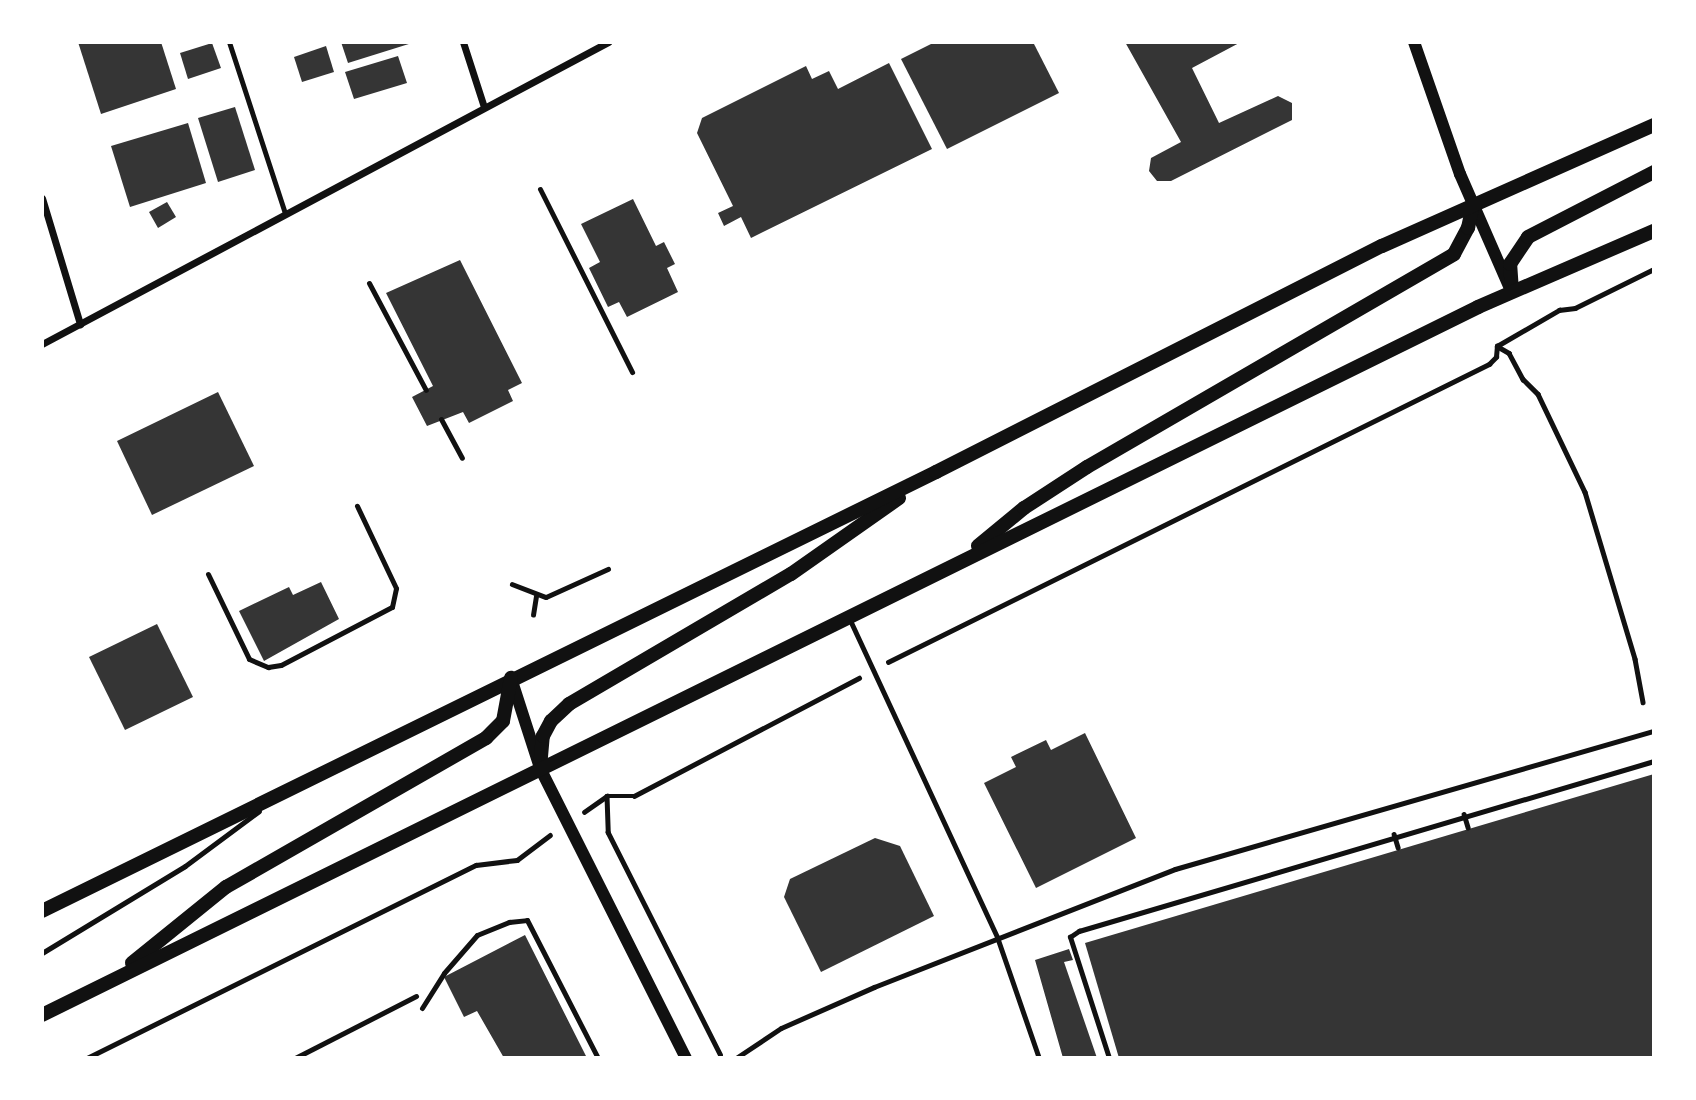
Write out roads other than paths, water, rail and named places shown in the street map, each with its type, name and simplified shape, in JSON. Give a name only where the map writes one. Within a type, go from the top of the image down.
[{"type":"main road","points":[[42,911],[1473,204],[1654,125]]},
{"type":"main road","points":[[1512,291],[1510,264],[1528,237],[1654,172]]},
{"type":"main road","points":[[958,563],[1024,508],[1087,467],[1454,254],[1468,228],[1473,204]]},
{"type":"main road","points":[[42,1015],[1512,291],[1654,231]]},
{"type":"main road","points":[[540,768],[543,736],[551,721],[569,705],[791,574],[936,471]]},
{"type":"main road","points":[[111,980],[226,887],[486,738],[503,721],[512,678]]},
{"type":"street","points":[[463,42],[484,107]]},
{"type":"street","points":[[42,344],[608,42]]},
{"type":"street","points":[[1414,42],[1473,204],[1512,291]]},
{"type":"street","points":[[42,198],[80,324]]},
{"type":"street","points":[[512,678],[540,768],[686,1058]]},
{"type":"lane","points":[[229,42],[285,214]]},
{"type":"lane","points":[[540,189],[632,372]]},
{"type":"lane","points":[[369,283],[426,390]]},
{"type":"lane","points":[[441,419],[462,458]]},
{"type":"lane","points":[[208,574],[249,659],[268,667],[281,665],[392,607],[396,588],[357,506]]},
{"type":"lane","points":[[849,618],[997,937],[1039,1058]]},
{"type":"lane","points":[[736,1058],[781,1028],[997,937],[1175,869],[1654,731]]},
{"type":"lane","points":[[42,953],[185,866],[281,794]]},
{"type":"lane","points":[[422,1008],[444,973],[477,935],[509,922],[527,920],[598,1058]]},
{"type":"lane","points":[[295,1058],[416,996]]}]
